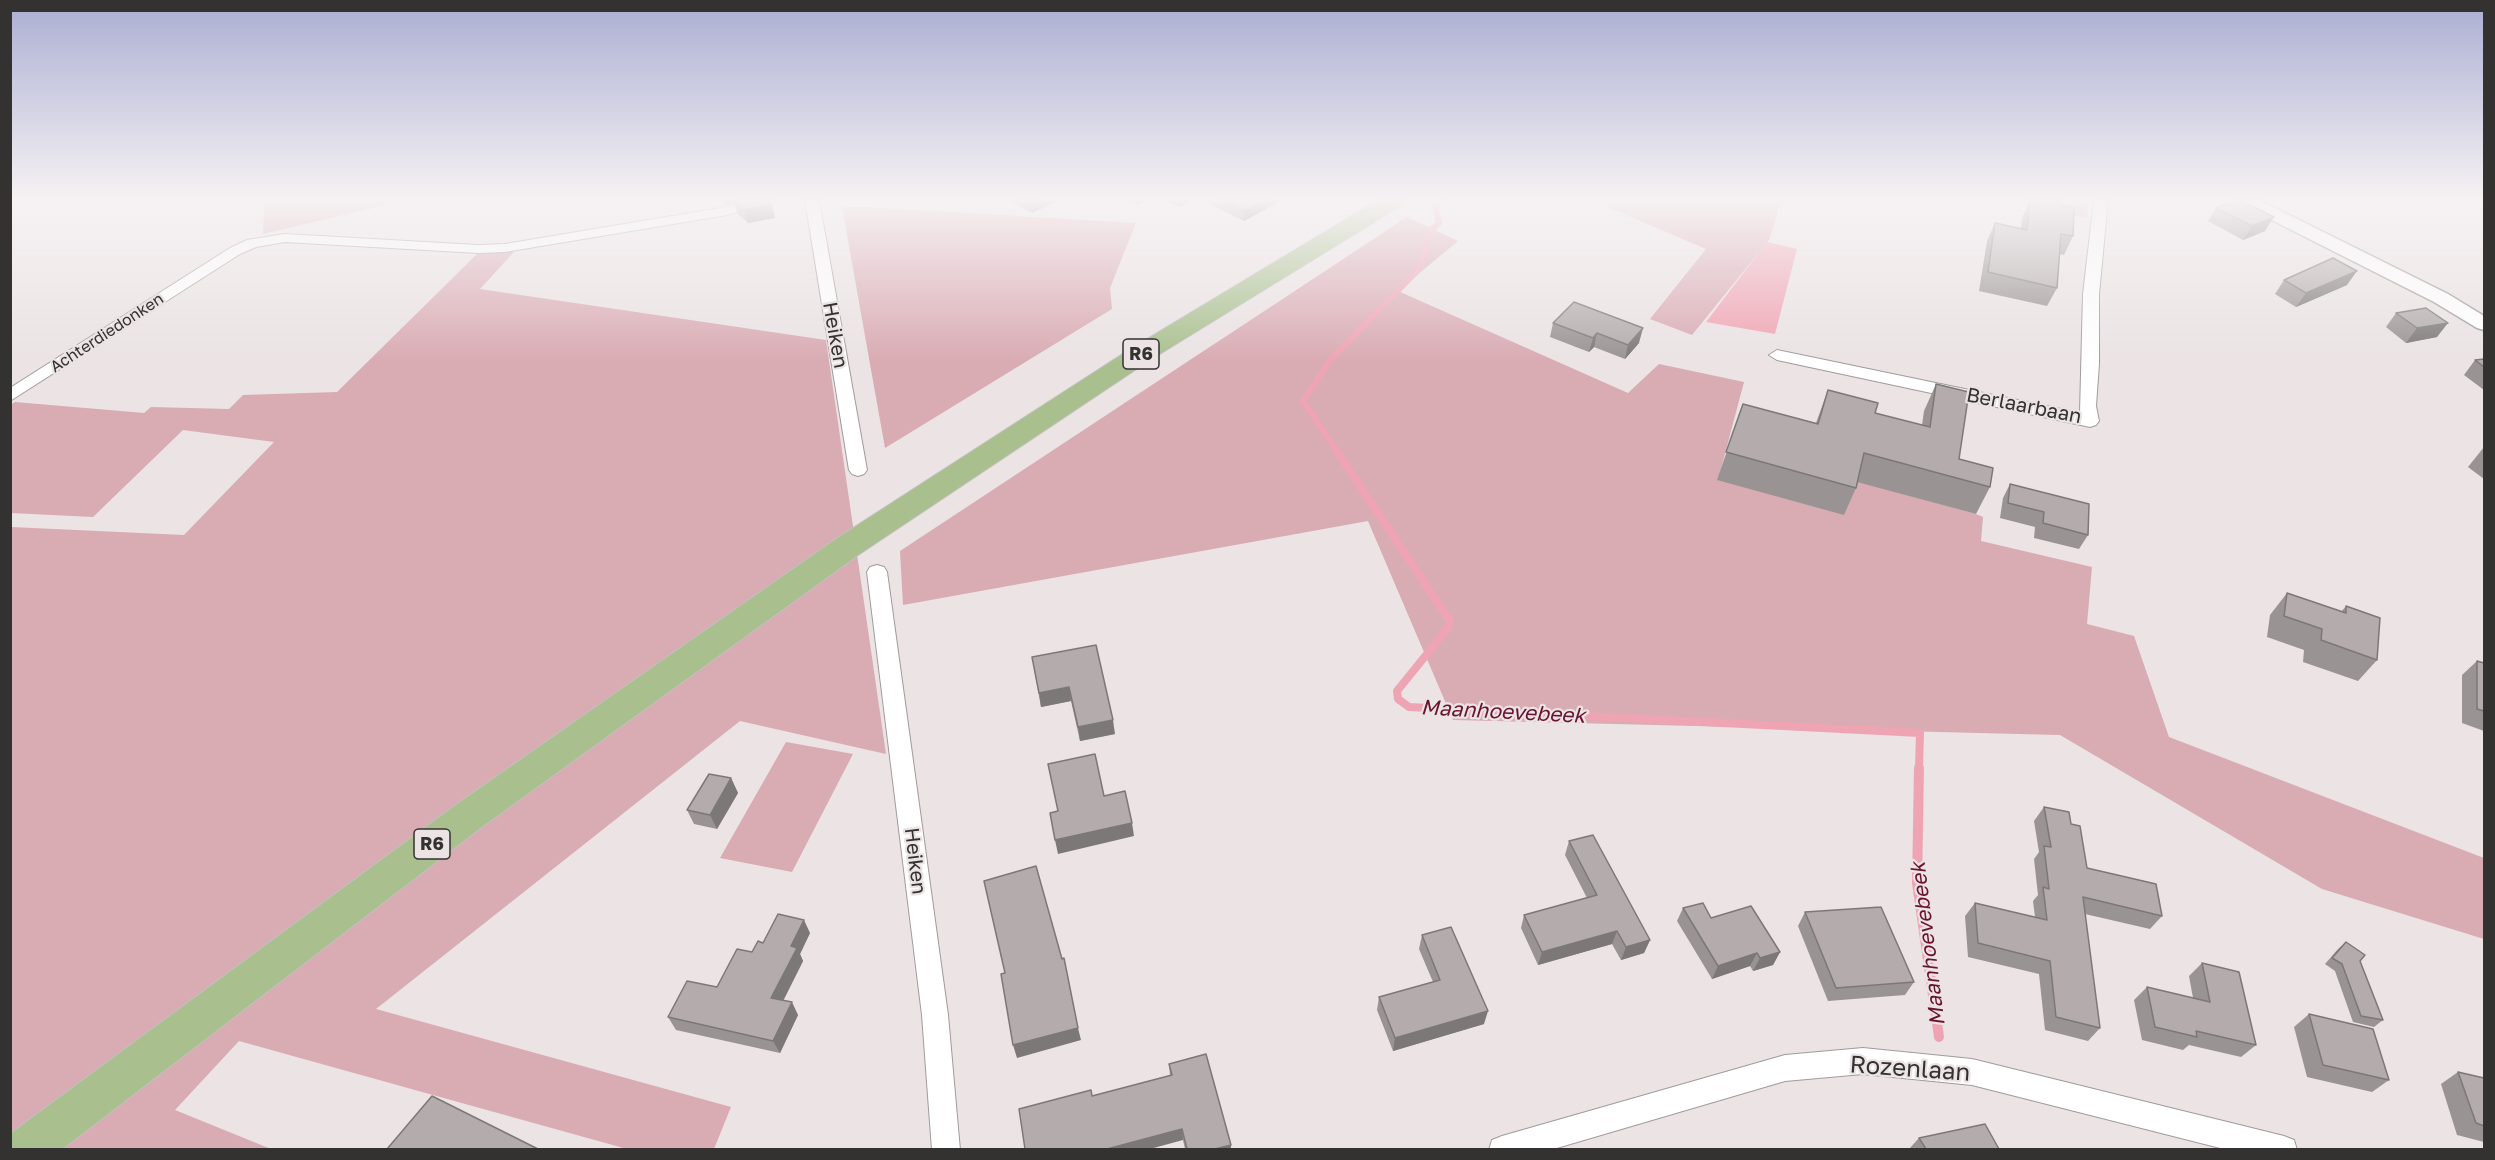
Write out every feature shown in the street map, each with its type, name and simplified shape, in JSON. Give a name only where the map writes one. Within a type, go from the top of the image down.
[{"type":"main road","name":"R6","points":[[26,1149],[466,818],[847,548],[1141,354],[1305,254]]},
{"type":"street","name":"Achterdiedonken","points":[[10,396],[230,254]]},
{"type":"street","name":"Heiken","points":[[821,254],[858,470]]},
{"type":"street","name":"Berlaarbaan","points":[[1777,355],[2090,421],[2087,406],[2091,364],[2091,294],[2095,254]]},
{"type":"street","points":[[2353,254],[2440,298],[2484,324]]},
{"type":"street","name":"Heiken","points":[[877,572],[935,1016],[946,1149]]},
{"type":"street","name":"Rozenlaan","points":[[1502,1149],[1785,1068],[1863,1061],[1972,1072],[2284,1149]]},
{"type":"shaded area","points":[[477,254],[512,254],[480,289],[826,340],[886,754],[740,721],[376,1009],[731,1107],[714,1149],[627,1149],[239,1041],[175,1110],[271,1149],[11,1149],[11,527],[184,535],[274,442],[183,430],[93,517],[11,513],[10,405],[15,402],[144,413],[151,407],[229,409],[243,395],[337,392]]},
{"type":"shaded area","points":[[850,254],[1124,254],[1110,288],[1112,309],[885,448]]},
{"type":"shaded area","points":[[1351,254],[1442,254],[1398,291],[1628,393],[1659,364],[1744,382],[1718,480],[1853,480],[1983,517],[1981,541],[2092,567],[2087,624],[2134,636],[2169,737],[2484,858],[2484,939],[2322,889],[2060,735],[1453,720],[1368,521],[903,605],[900,551]]},
{"type":"shaded area","points":[[1702,254],[1758,254],[1692,335],[1650,319]]},
{"type":"shaded area","points":[[1758,254],[1796,254],[1775,334],[1706,322]]},
{"type":"shaded area","points":[[786,742],[853,754],[792,872],[720,858]]},
{"type":"building","points":[[1991,254],[2060,254],[2057,288],[1988,272]]},
{"type":"building","points":[[2333,258],[2357,271],[2306,293],[2284,280]]},
{"type":"building","points":[[1574,302],[1643,328],[1628,345],[1597,333],[1593,338],[1553,323]]},
{"type":"building","points":[[2426,308],[2448,323],[2417,328],[2396,313]]},
{"type":"building","points":[[2484,359],[2484,367],[2475,360]]},
{"type":"building","points":[[1936,384],[1969,392],[1959,459],[1993,468],[1990,487],[1864,453],[1856,488],[1726,452],[1743,404],[1818,424],[1828,390],[1878,403],[1875,413],[1930,427]]},
{"type":"building","points":[[2010,484],[2089,504],[2088,535],[2043,523],[2044,512],[2008,503]]},
{"type":"building","points":[[2287,593],[2346,613],[2346,606],[2380,618],[2377,660],[2321,640],[2322,629],[2284,616]]},
{"type":"building","points":[[1096,645],[1113,720],[1078,727],[1069,687],[1039,693],[1032,657]]},
{"type":"building","points":[[2477,661],[2484,663],[2484,711],[2477,709]]},
{"type":"building","points":[[1095,754],[1104,796],[1125,791],[1132,823],[1055,840],[1050,813],[1058,811],[1048,764]]},
{"type":"building","points":[[709,774],[731,778],[710,815],[687,810]]},
{"type":"building","points":[[2044,807],[2069,812],[2071,824],[2080,826],[2087,868],[2156,884],[2162,916],[2083,897],[2100,1028],[2056,1017],[2050,961],[1978,943],[1975,903],[2047,920],[2043,887],[2049,889],[2044,846],[2051,847]]},
{"type":"building","points":[[1593,835],[1650,940],[1626,947],[1617,931],[1542,952],[1524,915],[1597,895],[1569,841]]},
{"type":"building","points":[[1036,866],[1062,959],[1064,958],[1078,1028],[1013,1045],[1001,974],[1005,973],[984,881]]},
{"type":"building","points":[[1703,903],[1711,918],[1751,906],[1780,952],[1760,958],[1757,953],[1718,966],[1683,908]]},
{"type":"building","points":[[1881,907],[1914,982],[1836,988],[1805,912]]},
{"type":"building","points":[[778,914],[804,920],[791,946],[797,948],[771,998],[792,1002],[773,1041],[668,1017],[687,981],[717,987],[737,949],[752,952],[758,941],[763,943]]},
{"type":"building","points":[[1451,927],[1488,1011],[1395,1038],[1379,997],[1440,980],[1422,935]]},
{"type":"building","points":[[2346,942],[2365,955],[2360,961],[2383,1020],[2361,1016],[2342,964],[2332,958]]},
{"type":"building","points":[[2202,963],[2239,972],[2256,1045],[2196,1031],[2197,1037],[2155,1027],[2147,987],[2210,1002]]},
{"type":"building","points":[[2309,1014],[2373,1029],[2389,1080],[2323,1065]]},
{"type":"building","points":[[1206,1054],[1231,1145],[1215,1149],[1187,1149],[1182,1129],[1107,1149],[1025,1149],[1019,1109],[1091,1090],[1092,1096],[1172,1075],[1169,1064]]},
{"type":"building","points":[[2458,1072],[2484,1078],[2484,1126],[2476,1123]]},
{"type":"building","points":[[432,1096],[538,1149],[387,1149]]},
{"type":"building","points":[[1985,1124],[1999,1149],[1926,1149],[1919,1138]]},
{"type":"waterway","name":"Maanhoevebeek","points":[[1339,454],[1303,401],[1331,359],[1420,268],[1424,254]]},
{"type":"waterway","name":"Maanhoevebeek","points":[[1338,453],[1450,621],[1448,628],[1397,691],[1398,699],[1409,707],[1920,733],[1919,769]]},
{"type":"waterway","name":"Maanhoevebeek","points":[[1919,768],[1917,883],[1939,1037]]}]
